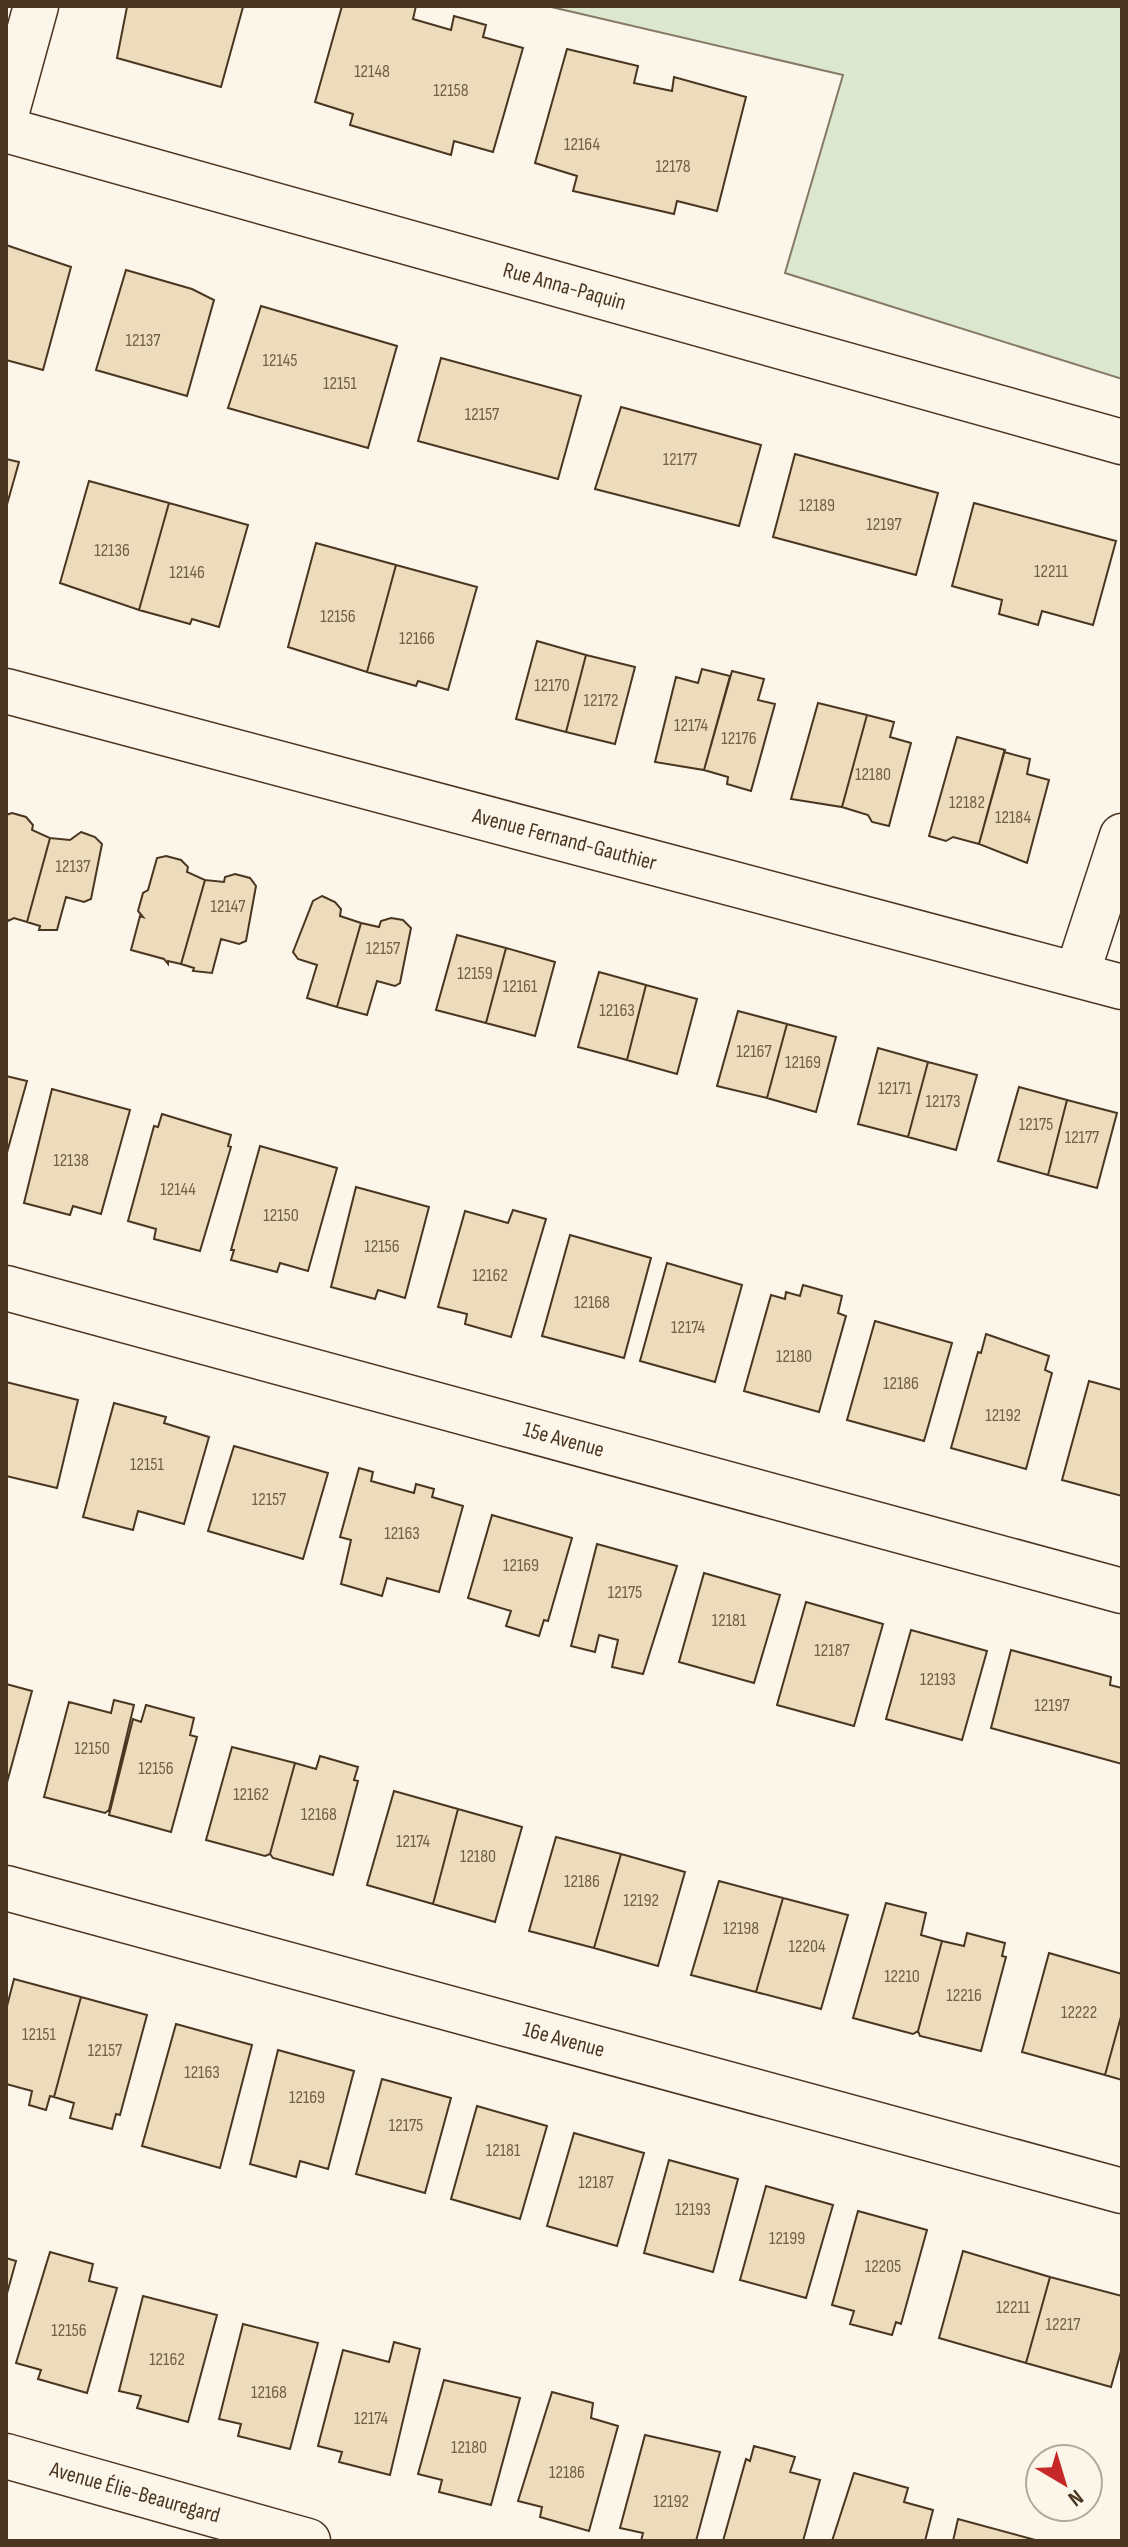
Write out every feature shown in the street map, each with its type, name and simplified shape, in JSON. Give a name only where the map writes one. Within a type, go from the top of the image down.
[{"type":"street","points":[[6,115],[36,6]]},
{"type":"street","name":"Rue Anna-Paquin","points":[[6,130],[1122,442]]},
{"type":"street","name":"Avenue Fernand-Gauthier","points":[[6,691],[1122,987]]},
{"type":"street","points":[[1077,974],[1122,836]]},
{"type":"street","name":"15e Avenue","points":[[6,1288],[1122,1591]]},
{"type":"street","name":"16e Avenue","points":[[6,1888],[1122,2191]]},
{"type":"street","name":"Avenue Élie-Beauregard","points":[[6,2456],[308,2541]]},
{"type":"green space","points":[[547,6],[1122,6],[1122,379],[785,273],[843,75]]},
{"type":"building","points":[[124,6],[243,7],[221,87],[117,58],[127,7]]},
{"type":"building","points":[[342,6],[416,6],[413,19],[451,30],[454,16],[486,25],[483,37],[523,48],[493,152],[454,141],[451,155],[350,125],[353,114],[315,102]]},
{"type":"building","points":[[567,49],[638,66],[634,83],[672,91],[674,77],[746,97],[717,211],[677,201],[674,214],[573,191],[577,176],[535,163]]},
{"type":"building","points":[[6,245],[71,267],[43,370],[6,360]]},
{"type":"building","points":[[126,270],[192,289],[214,300],[187,396],[96,370]]},
{"type":"building","points":[[261,306],[397,346],[368,448],[228,408]]},
{"type":"building","points":[[441,358],[581,396],[558,479],[418,441]]},
{"type":"building","points":[[621,407],[761,445],[739,526],[595,489]]},
{"type":"building","points":[[795,454],[938,493],[916,575],[773,537]]},
{"type":"building","points":[[6,459],[19,462],[6,508]]},
{"type":"building","points":[[89,481],[169,503],[139,610],[60,583]]},
{"type":"building","points":[[169,503],[248,525],[219,627],[192,619],[190,624],[139,610]]},
{"type":"building","points":[[974,503],[1116,541],[1093,625],[1042,611],[1038,625],[999,614],[1002,600],[952,586]]},
{"type":"building","points":[[316,543],[396,565],[367,672],[288,647]]},
{"type":"building","points":[[396,565],[477,587],[448,690],[418,681],[416,686],[367,672]]},
{"type":"building","points":[[537,641],[586,655],[566,732],[516,719]]},
{"type":"building","points":[[586,655],[635,667],[615,744],[566,732]]},
{"type":"building","points":[[702,669],[730,676],[704,770],[655,762],[676,677],[698,683]]},
{"type":"building","points":[[732,671],[764,679],[758,700],[775,704],[751,791],[727,784],[728,777],[704,770]]},
{"type":"building","points":[[818,703],[867,715],[842,807],[791,799]]},
{"type":"building","points":[[867,715],[894,722],[890,737],[911,743],[889,826],[872,822],[868,815],[842,807]]},
{"type":"building","points":[[957,737],[1005,750],[979,844],[953,837],[946,841],[929,836]]},
{"type":"building","points":[[1004,752],[1030,759],[1027,774],[1049,780],[1027,863],[979,844]]},
{"type":"building","points":[[12,813],[26,817],[33,825],[32,830],[50,838],[27,922],[14,918],[8,921],[6,917],[6,815]]},
{"type":"building","points":[[81,832],[95,837],[102,844],[91,899],[84,902],[66,897],[57,930],[39,930],[40,926],[27,922],[50,838],[70,840]]},
{"type":"building","points":[[166,856],[181,860],[188,867],[187,872],[205,880],[181,964],[168,961],[168,964],[164,959],[131,950],[140,916],[143,917],[138,911],[143,893],[148,890],[157,858]]},
{"type":"building","points":[[235,874],[250,878],[256,886],[246,941],[239,944],[221,939],[212,973],[193,971],[194,968],[181,964],[205,880],[224,882],[225,877]]},
{"type":"building","points":[[322,896],[335,902],[341,909],[340,916],[361,923],[337,1007],[307,998],[317,965],[298,959],[293,952],[313,901]]},
{"type":"building","points":[[391,918],[403,920],[411,928],[400,983],[395,986],[377,981],[367,1015],[337,1007],[361,923],[379,927],[381,921]]},
{"type":"building","points":[[457,935],[506,948],[486,1023],[436,1010]]},
{"type":"building","points":[[506,948],[555,962],[535,1036],[486,1023]]},
{"type":"building","points":[[599,972],[646,985],[627,1060],[578,1047]]},
{"type":"building","points":[[646,985],[697,999],[677,1074],[627,1060]]},
{"type":"building","points":[[738,1011],[787,1024],[767,1098],[717,1086]]},
{"type":"building","points":[[787,1024],[836,1037],[816,1112],[767,1098]]},
{"type":"building","points":[[878,1048],[928,1062],[908,1137],[858,1124]]},
{"type":"building","points":[[928,1062],[977,1075],[956,1150],[908,1137]]},
{"type":"building","points":[[6,1076],[27,1081],[6,1156]]},
{"type":"building","points":[[1019,1087],[1067,1100],[1048,1175],[998,1161]]},
{"type":"building","points":[[52,1089],[130,1110],[101,1214],[73,1206],[70,1215],[24,1203]]},
{"type":"building","points":[[1067,1100],[1117,1113],[1097,1188],[1048,1175]]},
{"type":"building","points":[[162,1114],[231,1135],[228,1146],[231,1147],[200,1251],[154,1239],[156,1229],[128,1221],[154,1126],[158,1127]]},
{"type":"building","points":[[260,1146],[337,1168],[308,1271],[280,1263],[277,1272],[231,1260],[234,1250],[231,1250]]},
{"type":"building","points":[[356,1187],[429,1207],[405,1298],[378,1290],[375,1299],[331,1287]]},
{"type":"building","points":[[513,1210],[546,1219],[511,1337],[465,1324],[467,1314],[438,1307],[465,1211],[508,1223]]},
{"type":"building","points":[[570,1235],[651,1258],[624,1358],[542,1336]]},
{"type":"building","points":[[667,1263],[742,1285],[715,1382],[640,1361]]},
{"type":"building","points":[[803,1285],[842,1296],[838,1313],[846,1316],[819,1412],[744,1391],[771,1295],[785,1299],[786,1292],[800,1296]]},
{"type":"building","points":[[875,1321],[952,1343],[924,1441],[847,1420]]},
{"type":"building","points":[[986,1334],[1049,1356],[1045,1370],[1052,1373],[1026,1469],[951,1448]]},
{"type":"building","points":[[1089,1381],[1122,1390],[1122,1496],[1062,1480]]},
{"type":"building","points":[[6,1382],[78,1400],[57,1488],[6,1476]]},
{"type":"building","points":[[114,1403],[166,1417],[164,1423],[209,1437],[184,1524],[138,1511],[133,1530],[83,1517]]},
{"type":"building","points":[[234,1446],[328,1473],[303,1559],[208,1531]]},
{"type":"building","points":[[359,1468],[373,1472],[371,1481],[414,1493],[416,1484],[434,1489],[432,1497],[463,1506],[439,1592],[387,1578],[382,1596],[341,1584],[351,1540],[340,1537]]},
{"type":"building","points":[[492,1515],[572,1538],[548,1621],[544,1620],[539,1636],[506,1626],[511,1611],[468,1598]]},
{"type":"building","points":[[597,1544],[677,1566],[643,1674],[612,1667],[618,1640],[599,1635],[595,1652],[571,1646]]},
{"type":"building","points":[[704,1573],[780,1595],[754,1683],[679,1662]]},
{"type":"building","points":[[806,1602],[883,1624],[854,1726],[777,1705]]},
{"type":"building","points":[[911,1630],[987,1651],[962,1740],[886,1719]]},
{"type":"building","points":[[1011,1650],[1111,1677],[1110,1685],[1122,1688],[1122,1764],[991,1728]]},
{"type":"building","points":[[6,1684],[32,1691],[6,1786]]},
{"type":"building","points":[[114,1700],[134,1705],[109,1810],[105,1813],[44,1797],[69,1702],[111,1713]]},
{"type":"building","points":[[146,1705],[194,1718],[190,1735],[197,1737],[171,1832],[109,1815],[133,1719],[141,1722]]},
{"type":"building","points":[[232,1747],[295,1763],[270,1854],[265,1856],[206,1840]]},
{"type":"building","points":[[320,1756],[358,1767],[354,1780],[358,1781],[333,1875],[273,1858],[270,1854],[295,1763],[316,1769]]},
{"type":"building","points":[[394,1791],[458,1809],[433,1904],[367,1885]]},
{"type":"building","points":[[458,1809],[522,1827],[495,1922],[433,1904]]},
{"type":"building","points":[[556,1837],[621,1854],[594,1948],[529,1931]]},
{"type":"building","points":[[621,1854],[685,1872],[658,1966],[594,1948]]},
{"type":"building","points":[[719,1881],[783,1898],[756,1992],[691,1975]]},
{"type":"building","points":[[783,1898],[848,1915],[821,2009],[756,1992]]},
{"type":"building","points":[[886,1903],[926,1913],[921,1935],[942,1941],[918,2031],[913,2034],[853,2018]]},
{"type":"building","points":[[967,1933],[1005,1943],[1002,1956],[1006,1957],[981,2051],[920,2036],[918,2031],[942,1941],[964,1946]]},
{"type":"building","points":[[1049,1953],[1122,1974],[1122,2013],[1105,2075],[1022,2052]]},
{"type":"building","points":[[14,1979],[81,1997],[54,2097],[50,2096],[46,2110],[29,2105],[32,2091],[6,2084],[6,2010]]},
{"type":"building","points":[[81,1997],[147,2015],[120,2115],[116,2114],[112,2129],[70,2118],[74,2103],[54,2097]]},
{"type":"building","points":[[1122,2013],[1122,2080],[1105,2075]]},
{"type":"building","points":[[176,2024],[252,2045],[220,2168],[142,2146]]},
{"type":"building","points":[[278,2050],[354,2071],[328,2169],[300,2161],[296,2177],[250,2164]]},
{"type":"building","points":[[382,2079],[451,2098],[425,2193],[356,2174]]},
{"type":"building","points":[[477,2106],[547,2126],[520,2219],[451,2199]]},
{"type":"building","points":[[574,2133],[644,2153],[617,2246],[547,2226]]},
{"type":"building","points":[[669,2160],[738,2179],[713,2272],[644,2253]]},
{"type":"building","points":[[766,2186],[833,2205],[806,2298],[740,2280]]},
{"type":"building","points":[[858,2211],[927,2230],[901,2324],[896,2322],[892,2335],[850,2324],[854,2311],[832,2305]]},
{"type":"building","points":[[963,2251],[1050,2277],[1026,2363],[939,2338]]},
{"type":"building","points":[[50,2252],[93,2264],[89,2281],[117,2288],[87,2393],[38,2379],[41,2370],[16,2363]]},
{"type":"building","points":[[6,2258],[16,2261],[6,2297]]},
{"type":"building","points":[[1050,2277],[1122,2296],[1122,2348],[1111,2387],[1026,2363]]},
{"type":"building","points":[[143,2296],[217,2315],[188,2422],[137,2408],[141,2396],[119,2391]]},
{"type":"building","points":[[243,2324],[318,2343],[290,2449],[238,2436],[241,2424],[219,2419]]},
{"type":"building","points":[[394,2342],[420,2349],[390,2475],[339,2462],[342,2452],[318,2446],[343,2350],[389,2362]]},
{"type":"building","points":[[444,2380],[520,2398],[491,2505],[439,2492],[442,2480],[418,2474]]},
{"type":"building","points":[[552,2392],[593,2403],[591,2418],[618,2426],[589,2531],[540,2517],[542,2507],[518,2501]]},
{"type":"building","points":[[645,2435],[720,2452],[696,2541],[641,2541],[643,2533],[620,2528]]},
{"type":"building","points":[[754,2446],[795,2457],[790,2472],[820,2480],[803,2541],[723,2541],[746,2459],[750,2461]]},
{"type":"building","points":[[854,2473],[908,2488],[904,2502],[933,2510],[925,2541],[832,2541]]},
{"type":"building","points":[[958,2519],[1039,2541],[953,2541]]}]
